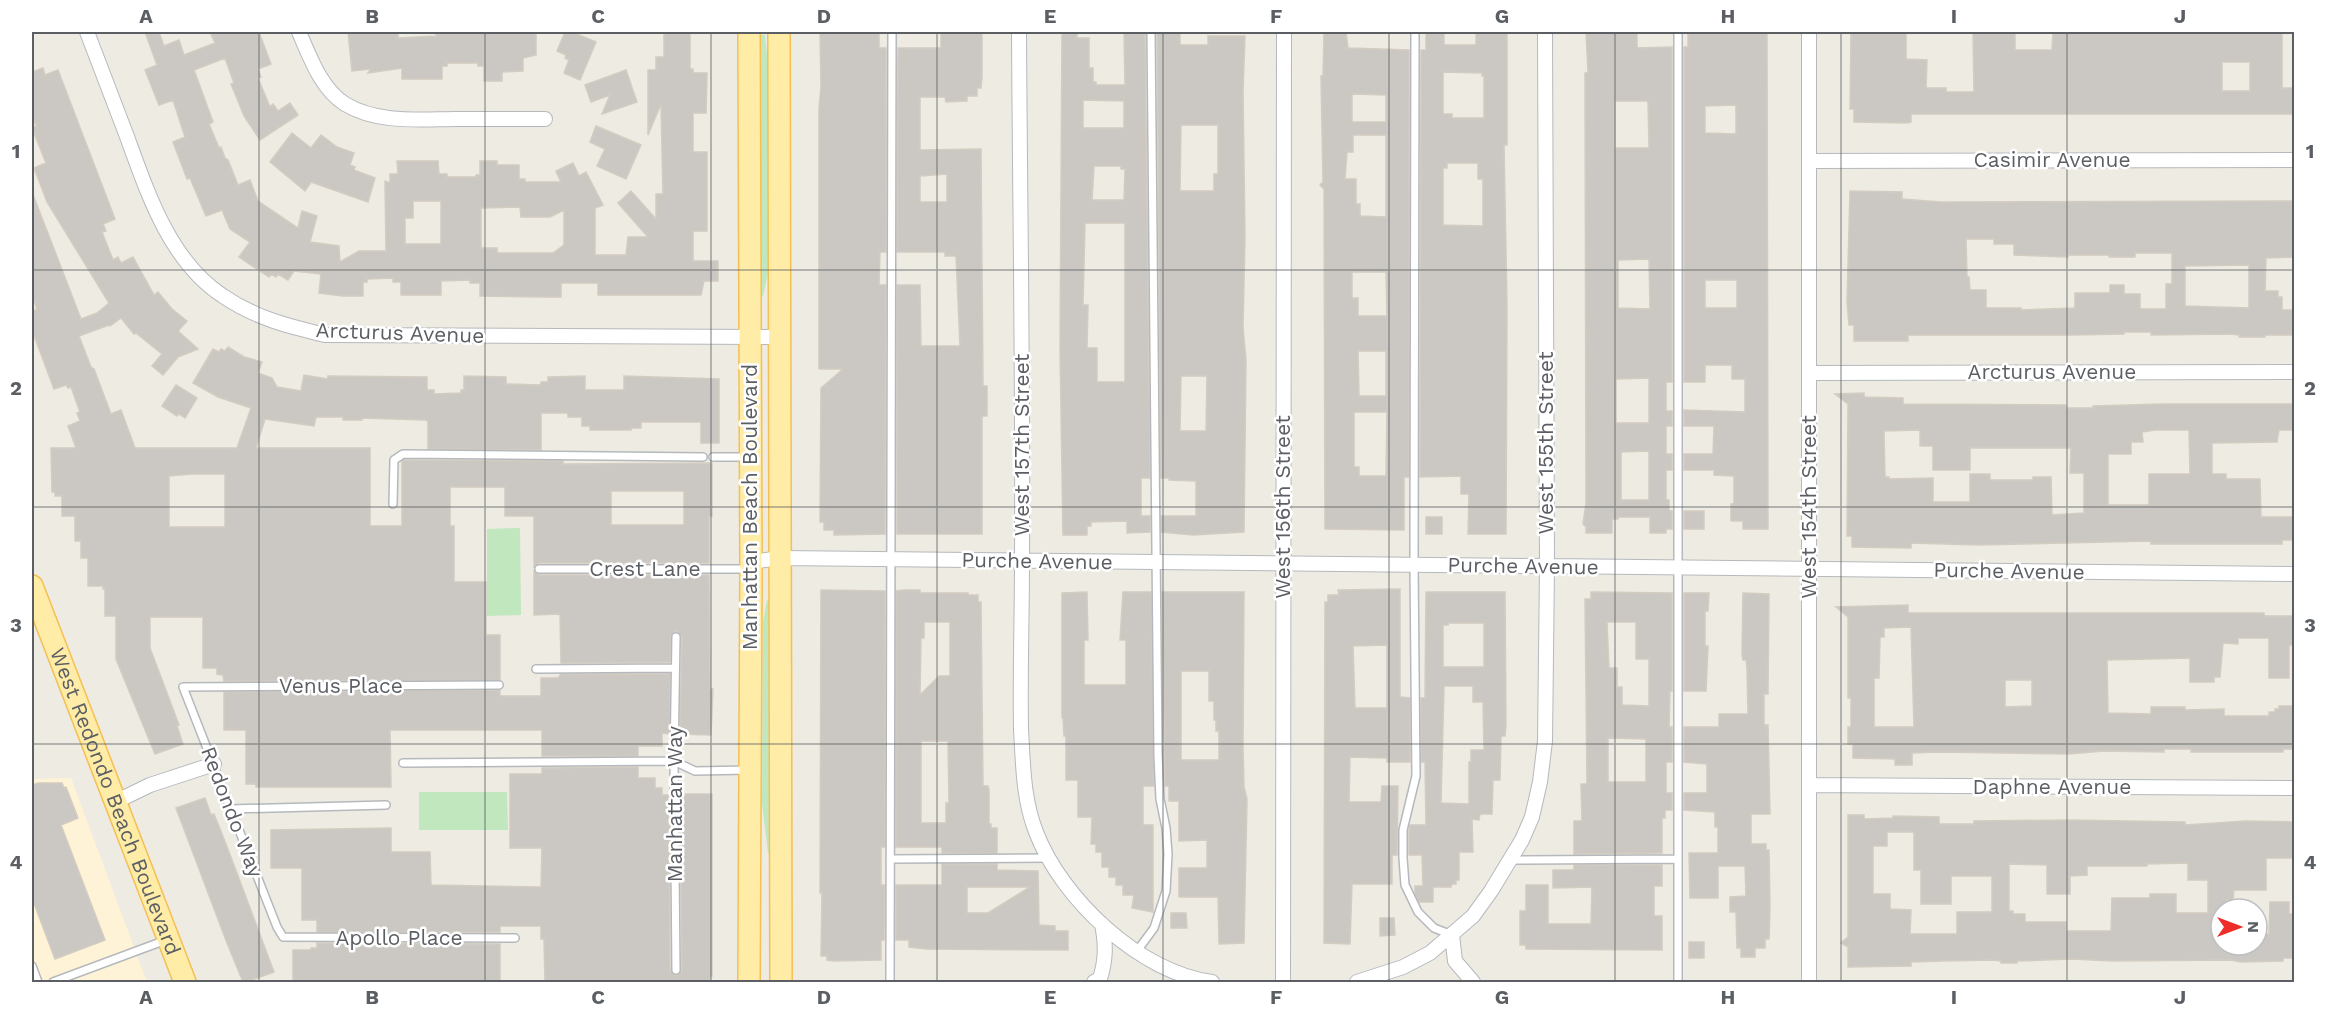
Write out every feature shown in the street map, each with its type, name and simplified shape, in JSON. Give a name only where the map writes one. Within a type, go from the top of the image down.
[{"type":"main road","name":"Manhattan Beach Boulevard","points":[[749,32],[751,457],[749,982]]},
{"type":"main road","name":"Manhattan Beach Boulevard","points":[[779,32],[781,982]]},
{"type":"main road","name":"West Redondo Beach Boulevard","points":[[32,586],[185,982]]},
{"type":"street","name":"Arcturus Avenue","points":[[87,32],[150,199],[172,242],[193,269],[220,295],[252,314],[280,325],[325,334],[778,337]]},
{"type":"street","points":[[299,32],[310,59],[326,85],[344,103],[364,113],[396,119],[545,119]]},
{"type":"street","name":"West 157th Street","points":[[1019,32],[1023,561],[1020,696],[1026,799],[1035,830],[1047,858],[1065,885],[1088,912],[1137,951],[1170,970],[1212,982]]},
{"type":"street","name":"West 156th Street","points":[[1283,982],[1284,32]]},
{"type":"street","name":"West 155th Street","points":[[1357,982],[1403,967],[1430,953],[1473,916],[1510,861],[1532,817],[1540,782],[1545,741],[1547,566],[1545,32]]},
{"type":"street","name":"West 154th Street","points":[[1809,32],[1809,982]]},
{"type":"street","name":"Casimir Avenue","points":[[1809,161],[2295,160]]},
{"type":"street","name":"Arcturus Avenue","points":[[1809,373],[2295,372]]},
{"type":"street","name":"Purche Avenue","points":[[751,565],[780,558],[2295,574]]},
{"type":"street","points":[[115,801],[150,785],[214,764]]},
{"type":"street","name":"Daphne Avenue","points":[[1809,785],[2295,788]]},
{"type":"street","points":[[1094,982],[1100,979],[1106,958],[1102,924]]},
{"type":"street","points":[[1452,934],[1455,961],[1473,982]]},
{"type":"lane","points":[[890,982],[892,32]]},
{"type":"lane","points":[[1137,951],[1154,928],[1166,891],[1168,854],[1160,799],[1158,756],[1151,32]]},
{"type":"lane","points":[[1415,32],[1416,776],[1403,830],[1405,885],[1418,912],[1434,928],[1452,934]]},
{"type":"lane","points":[[1678,32],[1678,982]]},
{"type":"lane","points":[[393,504],[394,460],[403,454],[703,457]]},
{"type":"lane","points":[[713,457],[751,457]]},
{"type":"lane","name":"Crest Lane","points":[[539,568],[751,565]]},
{"type":"lane","name":"Manhattan Way","points":[[676,637],[674,761],[676,970]]},
{"type":"lane","points":[[536,669],[675,668]]},
{"type":"lane","name":"Venus Place","points":[[183,687],[499,686]]},
{"type":"lane","name":"Redondo Way","points":[[183,687],[277,927],[283,937]]},
{"type":"lane","points":[[403,763],[674,761],[695,771],[751,770]]},
{"type":"lane","points":[[231,809],[386,805]]},
{"type":"lane","points":[[890,859],[1047,858]]},
{"type":"lane","points":[[1510,861],[1677,859]]},
{"type":"lane","name":"Apollo Place","points":[[283,937],[515,938]]},
{"type":"lane","points":[[53,982],[168,939]]},
{"type":"lane","points":[[32,966],[38,982]]},
{"type":"shaded area","points":[[71,778],[147,982],[32,982],[32,779]]},
{"type":"green space","points":[[761,35],[765,35],[769,75],[770,264],[763,296],[760,296]]},
{"type":"green space","points":[[520,528],[521,615],[487,616],[487,529]]},
{"type":"green space","points":[[767,600],[770,601],[769,853],[762,803],[763,622]]},
{"type":"green space","points":[[419,792],[507,792],[508,830],[419,830]]},
{"type":"building","points":[[145,32],[159,32],[164,46],[179,40],[184,55],[215,43],[210,32],[259,32],[271,64],[258,69],[261,77],[258,78],[270,107],[273,104],[278,111],[290,103],[298,115],[260,140],[244,116],[231,84],[234,83],[225,58],[194,70],[213,122],[209,124],[238,185],[250,180],[258,201],[298,228],[302,211],[317,216],[310,242],[339,246],[340,262],[359,251],[386,251],[385,181],[390,183],[390,174],[398,174],[397,161],[438,161],[439,174],[447,174],[447,177],[476,177],[480,175],[480,161],[497,161],[497,165],[519,165],[519,179],[525,179],[525,182],[561,182],[556,171],[573,163],[579,176],[586,172],[603,205],[595,208],[595,255],[626,255],[628,237],[648,237],[618,203],[631,191],[656,219],[656,194],[663,194],[661,104],[648,135],[648,70],[656,70],[656,57],[664,57],[664,32],[690,32],[690,69],[693,69],[693,73],[707,73],[706,113],[693,113],[693,152],[707,152],[707,231],[693,231],[693,261],[718,261],[718,281],[704,281],[701,295],[598,295],[598,283],[561,283],[561,297],[543,297],[480,296],[480,283],[470,283],[470,280],[441,281],[441,295],[401,295],[401,282],[393,282],[393,278],[367,279],[367,282],[363,282],[363,296],[343,296],[319,293],[321,274],[294,271],[288,280],[278,274],[276,277],[271,274],[269,277],[239,257],[250,242],[230,229],[222,210],[206,216],[190,178],[187,179],[173,142],[185,137],[173,100],[159,105],[145,70],[157,65]],"holes":[[[413,201],[441,201],[441,244],[405,244],[405,218],[413,218]],[[520,207],[521,217],[550,217],[564,210],[564,245],[553,253],[497,253],[497,248],[481,248],[481,208]]]},
{"type":"building","points":[[348,32],[398,32],[398,38],[436,36],[436,32],[536,32],[536,55],[523,58],[523,71],[502,72],[502,81],[484,81],[484,66],[478,66],[478,63],[447,63],[447,66],[442,66],[442,79],[402,79],[402,68],[368,73],[371,69],[352,71]]},
{"type":"building","points":[[565,32],[572,32],[596,42],[580,80],[564,73],[569,60],[565,58],[566,55],[557,51]]},
{"type":"building","points":[[820,32],[879,32],[879,48],[886,48],[886,252],[880,252],[879,285],[886,285],[885,534],[834,535],[834,530],[824,530],[824,522],[820,522],[821,388],[843,369],[819,369]]},
{"type":"building","points":[[941,32],[982,32],[982,77],[981,88],[977,88],[977,96],[967,96],[967,101],[946,102],[945,97],[920,97],[920,150],[981,149],[983,386],[987,386],[987,416],[982,416],[982,534],[897,534],[897,285],[920,285],[921,346],[960,346],[956,256],[945,256],[945,252],[897,252],[898,48],[941,48]],"holes":[[[947,174],[947,202],[920,202],[920,176]]]},
{"type":"building","points":[[1124,32],[1145,32],[1150,478],[1141,478],[1141,516],[1150,516],[1150,532],[1127,533],[1127,521],[1091,522],[1091,526],[1087,526],[1087,535],[1063,535],[1060,348],[1062,33],[1077,33],[1077,38],[1089,38],[1089,68],[1093,68],[1093,82],[1096,82],[1096,85],[1125,85]],"holes":[[[1083,100],[1124,101],[1124,128],[1083,128]],[[1094,166],[1121,166],[1121,169],[1125,169],[1124,200],[1092,200]],[[1085,223],[1125,223],[1125,382],[1097,382],[1097,348],[1087,348],[1088,305],[1083,305]]]},
{"type":"building","points":[[1157,32],[1180,32],[1180,45],[1208,45],[1208,36],[1245,36],[1243,91],[1245,237],[1243,327],[1246,360],[1244,532],[1193,535],[1161,532],[1161,516],[1196,516],[1196,481],[1161,478]],"holes":[[[1181,125],[1218,125],[1218,174],[1214,174],[1214,191],[1180,191]],[[1181,376],[1207,376],[1206,431],[1180,431]]]},
{"type":"building","points":[[1324,32],[1346,32],[1348,48],[1409,50],[1409,477],[1404,477],[1404,530],[1325,529],[1324,189],[1320,185],[1323,182],[1321,76],[1323,76]],"holes":[[[1352,94],[1386,95],[1386,122],[1352,122]],[[1353,135],[1386,135],[1386,217],[1360,216],[1360,204],[1356,204],[1356,179],[1345,179],[1347,152],[1353,152]],[[1352,272],[1386,272],[1387,316],[1358,316],[1358,298],[1352,298]],[[1358,351],[1386,351],[1386,396],[1359,396]],[[1354,412],[1387,412],[1386,476],[1359,476],[1359,467],[1354,467]]]},
{"type":"building","points":[[1426,32],[1444,32],[1444,45],[1476,45],[1476,32],[1507,32],[1507,145],[1504,145],[1507,306],[1506,534],[1468,534],[1469,494],[1461,494],[1461,476],[1420,477],[1421,50],[1426,50]],"holes":[[[1443,72],[1482,73],[1484,76],[1484,118],[1452,118],[1452,114],[1443,114]],[[1447,163],[1478,163],[1478,179],[1483,179],[1483,226],[1443,225],[1443,168],[1447,168]]]},
{"type":"building","points":[[1586,32],[1637,33],[1637,48],[1672,47],[1672,382],[1666,382],[1666,411],[1672,411],[1672,426],[1666,426],[1666,454],[1672,454],[1672,470],[1666,470],[1666,500],[1669,500],[1669,511],[1672,511],[1672,529],[1666,529],[1666,533],[1650,533],[1650,517],[1612,519],[1612,533],[1586,533],[1586,527],[1583,524],[1586,503],[1585,73],[1588,73]],"holes":[[[1615,101],[1648,101],[1649,148],[1615,148]],[[1649,259],[1650,309],[1618,308],[1618,260]],[[1649,378],[1649,423],[1616,423],[1616,379]],[[1649,451],[1649,500],[1621,500],[1621,452]]]},
{"type":"building","points":[[1688,32],[1767,32],[1768,529],[1743,529],[1743,521],[1731,521],[1731,504],[1734,504],[1734,476],[1714,475],[1714,470],[1684,470],[1684,454],[1713,454],[1714,426],[1684,426],[1684,410],[1745,412],[1745,379],[1732,379],[1732,365],[1705,365],[1705,382],[1684,382],[1684,47],[1688,47]],"holes":[[[1736,105],[1736,134],[1705,133],[1705,106]],[[1705,280],[1737,280],[1737,308],[1705,308]]]},
{"type":"building","points":[[1851,32],[1906,32],[1906,59],[1927,60],[1926,88],[1946,88],[1946,92],[1974,92],[1973,32],[2015,32],[2015,50],[2052,50],[2053,32],[2282,32],[2282,88],[2295,88],[2295,114],[1911,114],[1911,122],[1908,123],[1854,122],[1854,109],[1850,109]],"holes":[[[2222,62],[2250,62],[2250,91],[2222,91]]]},
{"type":"building","points":[[43,68],[45,75],[58,70],[115,219],[103,224],[106,231],[102,232],[113,260],[118,257],[121,263],[133,257],[154,295],[158,292],[172,309],[187,321],[178,331],[198,349],[178,357],[163,375],[152,366],[162,354],[136,333],[134,334],[121,318],[110,326],[79,336],[111,414],[121,410],[135,448],[237,448],[251,408],[218,397],[193,383],[213,349],[219,352],[221,349],[225,351],[228,347],[244,357],[262,362],[258,373],[272,378],[277,387],[301,391],[304,375],[328,379],[328,376],[427,377],[427,390],[434,390],[434,394],[461,393],[461,390],[464,390],[464,376],[506,377],[506,384],[541,385],[541,382],[548,382],[548,377],[585,376],[585,390],[624,390],[624,376],[719,379],[719,443],[701,443],[701,422],[641,422],[641,428],[631,428],[631,430],[590,430],[590,426],[582,426],[582,417],[568,417],[568,413],[541,413],[541,450],[428,449],[428,421],[362,418],[362,420],[343,420],[343,417],[316,417],[314,426],[265,419],[256,448],[370,448],[370,526],[402,526],[402,461],[404,460],[563,461],[563,464],[712,463],[709,563],[539,563],[534,567],[534,516],[505,516],[505,487],[450,487],[450,526],[454,526],[454,582],[486,582],[486,635],[500,635],[500,680],[224,681],[223,675],[217,674],[217,668],[203,668],[203,617],[150,617],[150,648],[179,725],[177,726],[183,744],[155,754],[116,659],[116,616],[105,616],[103,586],[88,586],[88,558],[81,558],[81,541],[75,541],[75,516],[62,516],[62,496],[55,496],[55,492],[52,492],[51,448],[76,448],[68,426],[80,421],[77,413],[80,412],[71,387],[68,388],[66,385],[54,389],[32,330],[32,312],[37,309],[32,295],[32,192],[81,319],[97,313],[109,303],[47,202],[34,168],[46,163],[32,128],[36,126],[32,114],[32,72]],"holes":[[[225,474],[225,527],[169,527],[169,476]],[[611,491],[684,491],[684,525],[611,525]]]},
{"type":"building","points":[[626,70],[637,102],[602,114],[610,95],[591,102],[585,85]]},
{"type":"building","points":[[596,126],[641,145],[626,179],[597,166],[605,149],[590,142]]},
{"type":"building","points":[[292,133],[311,148],[321,135],[337,147],[354,153],[350,165],[355,167],[354,170],[375,178],[368,202],[311,182],[305,191],[270,162]]},
{"type":"building","points":[[1850,191],[1902,192],[1902,199],[1940,202],[2294,201],[2295,257],[2266,258],[2265,291],[2278,291],[2278,297],[2282,297],[2282,310],[2295,310],[2293,335],[2239,337],[2239,335],[2230,334],[2151,335],[2151,332],[2124,332],[2124,334],[2071,335],[1908,335],[1908,341],[1854,341],[1854,325],[1849,325],[1847,302]],"holes":[[[1966,239],[1994,239],[1994,244],[2014,244],[2014,255],[2135,257],[2135,253],[2172,253],[2172,284],[2166,284],[2166,309],[2140,309],[2140,294],[2124,294],[2124,285],[2110,285],[2110,293],[2075,293],[2075,308],[2021,310],[2021,308],[1986,308],[1986,290],[1970,290],[1969,277],[1967,277]],[[2249,265],[2249,308],[2185,306],[2185,266]]]},
{"type":"building","points":[[176,385],[197,398],[185,418],[179,414],[177,416],[162,406]]},
{"type":"building","points":[[1864,393],[1864,397],[1903,398],[1903,404],[2066,405],[2066,408],[2162,404],[2295,404],[2295,430],[2279,430],[2277,442],[2212,443],[2212,474],[2226,474],[2226,479],[2260,479],[2261,517],[2295,517],[2295,540],[2282,540],[2282,544],[2151,544],[2151,541],[1978,545],[1911,543],[1911,548],[1852,547],[1852,536],[1847,536],[1848,404],[1835,394]],"holes":[[[1920,430],[1920,446],[1933,446],[1933,470],[1970,470],[1970,448],[2071,448],[2070,473],[2084,473],[2084,513],[2052,515],[2051,477],[2033,477],[2033,480],[1990,480],[1990,474],[1970,474],[1970,502],[1933,502],[1933,478],[1889,479],[1885,477],[1884,431]],[[2189,430],[2190,474],[2149,474],[2149,505],[2108,505],[2108,454],[2131,454],[2131,442],[2143,442],[2142,432]]]},
{"type":"building","points":[[1684,511],[1704,511],[1704,529],[1684,529]]},
{"type":"building","points":[[1426,517],[1442,517],[1442,534],[1426,534]]},
{"type":"building","points":[[534,571],[539,575],[709,575],[710,689],[713,689],[711,735],[680,734],[682,637],[679,633],[676,631],[671,635],[670,662],[561,663],[560,614],[534,615]]},
{"type":"building","points":[[1400,589],[1400,697],[1410,698],[1410,762],[1387,762],[1387,758],[1350,757],[1349,802],[1381,802],[1382,786],[1398,786],[1397,855],[1392,855],[1392,884],[1352,884],[1350,944],[1324,943],[1325,602],[1328,602],[1328,595],[1339,595],[1338,590]],"holes":[[[1387,645],[1387,708],[1355,708],[1353,646]]]},
{"type":"building","points":[[821,590],[885,591],[885,847],[881,847],[881,885],[885,885],[884,940],[881,940],[881,960],[834,961],[827,960],[827,956],[821,956]]},
{"type":"building","points":[[896,591],[968,593],[968,595],[978,595],[978,602],[981,602],[983,786],[988,786],[989,790],[989,824],[991,828],[997,828],[997,853],[942,853],[942,847],[896,847]],"holes":[[[924,622],[950,622],[950,676],[939,676],[920,695],[921,638],[924,638]],[[921,741],[948,741],[949,803],[946,803],[946,823],[921,823]]]},
{"type":"building","points":[[1087,592],[1088,640],[1084,640],[1084,685],[1126,685],[1126,640],[1120,640],[1123,592],[1151,592],[1154,786],[1143,786],[1143,825],[1153,825],[1153,912],[1132,908],[1134,895],[1123,895],[1123,885],[1116,885],[1116,877],[1109,877],[1109,867],[1102,867],[1102,852],[1096,852],[1096,844],[1091,844],[1092,817],[1078,817],[1078,780],[1066,780],[1066,736],[1064,736],[1062,718],[1062,593]]},
{"type":"building","points":[[1162,592],[1244,592],[1243,748],[1244,787],[1247,799],[1244,943],[1219,944],[1218,897],[1179,897],[1179,868],[1207,868],[1207,840],[1179,841],[1179,801],[1169,801],[1169,786],[1165,786]],"holes":[[[1181,671],[1209,671],[1209,701],[1214,701],[1214,720],[1216,720],[1216,731],[1219,731],[1219,760],[1181,760]]]},
{"type":"building","points":[[1426,592],[1505,592],[1506,725],[1505,736],[1501,736],[1500,780],[1493,780],[1492,814],[1480,814],[1479,820],[1472,819],[1473,852],[1459,852],[1459,880],[1456,880],[1456,884],[1452,884],[1451,887],[1433,887],[1433,902],[1419,902],[1415,894],[1415,886],[1423,886],[1422,855],[1409,855],[1410,825],[1426,825],[1425,762],[1421,762],[1421,698],[1425,698]],"holes":[[[1484,623],[1484,667],[1443,667],[1443,625]],[[1444,686],[1473,686],[1473,702],[1483,702],[1484,750],[1471,750],[1469,804],[1441,803]]]},
{"type":"building","points":[[1591,592],[1672,593],[1672,691],[1670,691],[1669,727],[1672,727],[1672,762],[1666,762],[1666,793],[1672,793],[1672,810],[1665,810],[1665,818],[1662,818],[1662,853],[1574,854],[1574,821],[1582,821],[1581,784],[1587,784],[1585,599],[1591,599]],"holes":[[[1607,622],[1636,622],[1636,659],[1649,659],[1649,706],[1622,705],[1622,687],[1617,687],[1617,668],[1609,668]],[[1608,738],[1646,739],[1646,782],[1608,782]]]},
{"type":"building","points":[[1684,593],[1709,593],[1708,611],[1705,611],[1705,646],[1708,646],[1706,691],[1684,691]]},
{"type":"building","points":[[1743,593],[1769,594],[1768,694],[1764,694],[1764,725],[1768,725],[1770,814],[1751,814],[1751,844],[1766,844],[1766,850],[1769,850],[1769,939],[1765,939],[1765,948],[1755,948],[1755,957],[1741,957],[1741,948],[1737,948],[1736,912],[1730,912],[1730,897],[1746,896],[1745,866],[1718,866],[1718,898],[1690,898],[1689,853],[1718,853],[1718,827],[1715,827],[1715,812],[1684,810],[1684,793],[1707,793],[1707,764],[1684,762],[1684,727],[1719,727],[1719,714],[1748,714],[1747,669],[1746,660],[1743,660],[1742,655]]},
{"type":"building","points":[[1908,605],[1908,613],[2264,613],[2264,616],[2295,616],[2295,639],[2293,645],[2289,645],[2289,678],[2269,678],[2269,638],[2238,638],[2238,644],[2223,643],[2220,677],[2214,677],[2214,682],[2190,682],[2190,658],[2107,660],[2108,713],[2151,714],[2151,707],[2185,707],[2185,710],[2224,709],[2224,716],[2269,716],[2269,712],[2275,712],[2279,706],[2295,706],[2295,749],[2283,749],[2283,752],[2191,752],[2191,749],[2164,749],[2164,752],[2103,751],[2069,754],[1912,753],[1912,765],[1895,765],[1895,759],[1853,758],[1853,744],[1848,744],[1848,727],[1851,727],[1851,698],[1848,698],[1848,617],[1836,607]],"holes":[[[1911,627],[1914,727],[1874,727],[1874,678],[1879,678],[1880,637],[1884,637],[1884,628]],[[2005,680],[2032,680],[2032,706],[2005,707]]]},
{"type":"building","points":[[561,674],[670,674],[669,734],[662,733],[662,746],[638,746],[638,756],[542,756],[542,730],[390,730],[391,787],[256,787],[256,784],[246,784],[246,730],[224,730],[224,692],[500,690],[500,696],[541,696],[541,678],[558,678]]},
{"type":"building","points":[[638,767],[638,778],[655,778],[655,788],[662,788],[662,795],[669,795],[670,970],[675,976],[682,970],[680,794],[712,794],[712,976],[710,976],[710,982],[545,982],[544,939],[541,939],[541,926],[500,926],[500,932],[317,932],[317,920],[302,920],[302,868],[271,868],[271,830],[391,828],[391,852],[430,852],[431,885],[541,887],[542,848],[510,848],[510,774],[542,774],[542,768]]},
{"type":"building","points":[[62,783],[64,788],[66,787],[78,818],[61,825],[105,940],[55,959],[32,898],[32,785]]},
{"type":"building","points":[[205,798],[226,844],[274,972],[246,982],[243,982],[227,943],[176,808]]},
{"type":"building","points":[[1848,815],[1864,815],[1864,819],[1893,818],[1893,816],[1939,817],[1939,824],[1974,824],[1974,821],[2069,820],[2185,822],[2185,825],[2246,821],[2295,822],[2295,858],[2266,858],[2266,890],[2234,890],[2233,897],[2209,897],[2209,957],[2269,957],[2270,902],[2289,902],[2289,914],[2295,914],[2295,958],[2283,958],[2283,961],[2240,962],[2231,960],[2072,959],[2017,961],[2017,963],[2001,963],[2001,961],[1994,960],[1943,961],[1911,962],[1911,966],[1848,967],[1848,947],[1841,943],[1848,937]],"holes":[[[1887,832],[1914,832],[1914,870],[1921,870],[1921,904],[1951,904],[1951,876],[1992,876],[1992,912],[1957,912],[1957,934],[1910,934],[1911,910],[1890,909],[1890,894],[1873,894],[1873,846],[1887,846]],[[2188,863],[2188,880],[2208,880],[2208,913],[2176,913],[2176,894],[2150,894],[2150,898],[2112,898],[2111,931],[2066,931],[2066,922],[2025,922],[2025,914],[2013,914],[2013,911],[2009,911],[2009,864],[2047,865],[2047,894],[2070,894],[2070,876],[2087,875],[2087,866]]]},
{"type":"building","points":[[942,864],[997,864],[997,870],[1038,871],[1039,925],[1055,926],[1055,931],[1068,931],[1068,950],[927,949],[909,947],[909,940],[896,940],[896,885],[942,885]],"holes":[[[967,887],[1030,887],[988,913],[967,913]]]},
{"type":"building","points":[[1574,865],[1662,865],[1662,886],[1654,886],[1654,916],[1662,916],[1662,950],[1526,949],[1526,945],[1520,945],[1520,911],[1526,911],[1526,885],[1548,885],[1548,924],[1591,924],[1592,887],[1553,888],[1553,870],[1574,870]]},
{"type":"building","points":[[1171,913],[1186,913],[1187,928],[1171,928]]},
{"type":"building","points":[[1380,918],[1394,918],[1395,935],[1380,936]]},
{"type":"building","points":[[1689,942],[1704,942],[1704,958],[1689,958]]},
{"type":"building","points":[[317,943],[500,944],[500,981],[293,981],[293,950],[311,950],[311,948],[317,948]]}]
